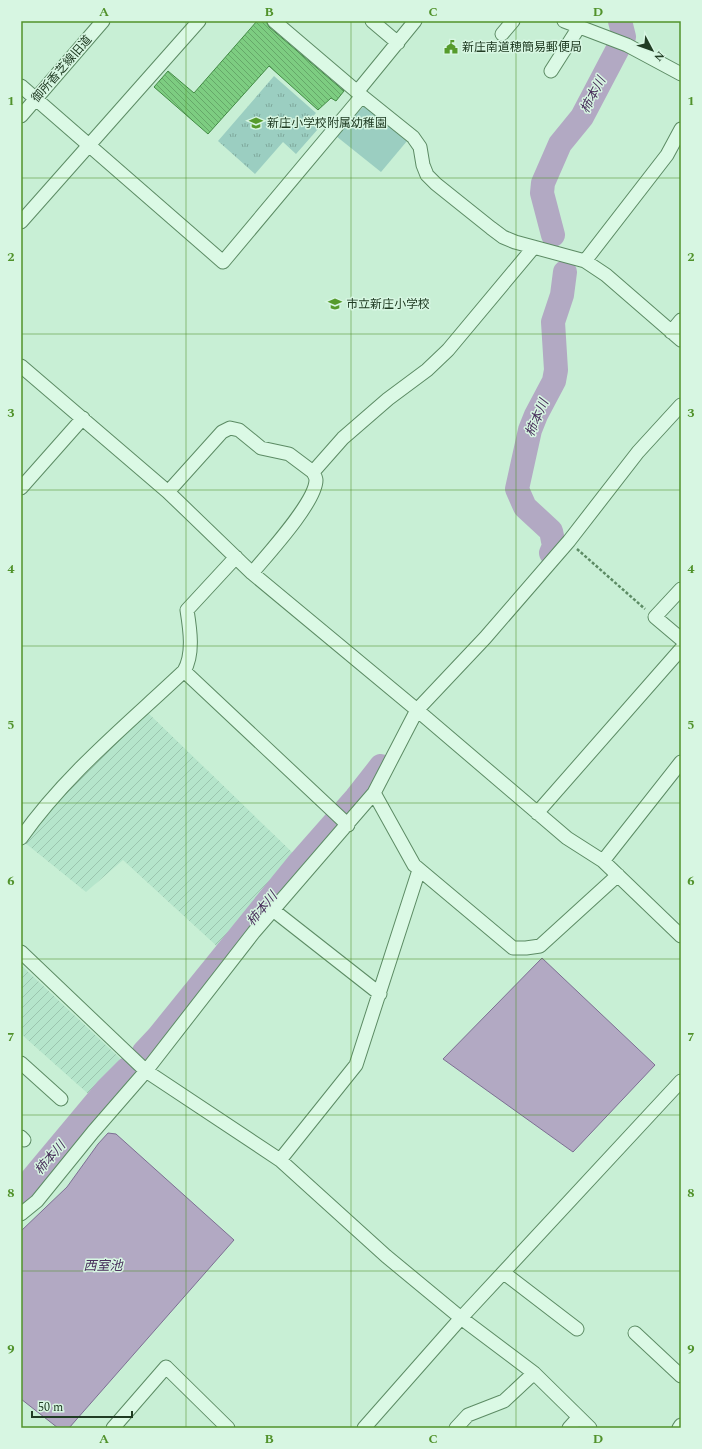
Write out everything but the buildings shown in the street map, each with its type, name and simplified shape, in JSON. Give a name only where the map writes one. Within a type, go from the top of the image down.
[{"type":"street","name":"御所香芝線旧道","points":[[21,116],[103,21]]},
{"type":"street","points":[[21,222],[199,21]]},
{"type":"street","points":[[274,21],[418,142],[427,175],[436,184],[503,237],[585,261],[606,275],[676,336],[681,320]]},
{"type":"street","points":[[372,21],[398,43]]},
{"type":"street","points":[[21,86],[223,262],[360,94],[415,21]]},
{"type":"street","points":[[502,34],[513,21]]},
{"type":"street","points":[[564,21],[628,45],[681,74]]},
{"type":"street","points":[[551,71],[579,27]]},
{"type":"street","points":[[585,261],[667,155],[681,129]]},
{"type":"street","points":[[313,472],[343,438],[388,399],[428,370],[448,350],[534,247]]},
{"type":"street","points":[[21,366],[168,492],[252,573],[417,710],[567,838],[603,861],[681,936]]},
{"type":"street","points":[[21,1214],[37,1201],[93,1132],[146,1071],[342,820],[374,793],[417,710],[484,638],[569,541],[638,452],[681,405]]},
{"type":"street","points":[[21,488],[83,418]]},
{"type":"street","points":[[168,492],[222,432],[230,428],[239,430],[261,448],[289,454],[313,472],[316,480],[314,488],[300,514],[252,573]]},
{"type":"street","points":[[21,838],[42,808],[74,774],[184,671],[188,665],[190,651],[187,610],[236,557]]},
{"type":"street","points":[[681,589],[655,617],[681,640]]},
{"type":"street","points":[[537,813],[681,649]]},
{"type":"street","points":[[184,671],[342,820]]},
{"type":"street","points":[[603,861],[681,762]]},
{"type":"street","points":[[374,793],[414,865],[513,948],[540,946],[618,875]]},
{"type":"street","points":[[280,1160],[356,1065],[419,870]]},
{"type":"street","points":[[273,910],[380,994]]},
{"type":"street","points":[[21,952],[146,1071],[280,1160],[386,1256],[462,1318],[534,1373],[578,1418],[590,1428]]},
{"type":"street","points":[[21,1063],[60,1099]]},
{"type":"street","points":[[364,1428],[462,1318],[681,1081]]},
{"type":"street","points":[[504,1273],[577,1329]]},
{"type":"street","points":[[636,1333],[681,1376]]},
{"type":"street","points":[[113,1428],[166,1367],[228,1428]]},
{"type":"street","points":[[456,1428],[468,1414],[504,1401],[534,1373]]},
{"type":"street","points":[[569,1428],[578,1418]]},
{"type":"path","points":[[569,541],[655,617]]},
{"type":"green space","points":[[274,76],[316,113],[309,121],[318,129],[296,154],[283,142],[255,174],[218,141]]},
{"type":"green space","points":[[364,106],[407,141],[381,172],[336,136]]},
{"type":"green space","points":[[147,712],[297,857],[221,950],[123,860],[86,892],[24,842],[92,764]]},
{"type":"green space","points":[[21,965],[126,1064],[94,1099],[21,1034]]},
{"type":"water","points":[[542,958],[655,1065],[573,1152],[443,1059]]},
{"type":"water","name":"西室池","points":[[108,1133],[116,1134],[234,1240],[69,1428],[58,1428],[21,1399],[21,1231],[67,1187],[98,1144]]},
{"type":"waterway","name":"柿本川","points":[[553,235],[542,193],[543,183],[560,144],[582,117],[624,37],[620,21]]},
{"type":"waterway","name":"柿本川","points":[[551,553],[554,546],[551,531],[525,507],[517,489],[530,430],[536,415],[554,381],[556,370],[553,322],[562,295],[565,272]]},
{"type":"waterway","name":"柿本川","points":[[144,1052],[158,1037],[297,865],[356,798],[381,766]]},
{"type":"waterway","name":"柿本川","points":[[21,1192],[107,1089],[127,1069]]},
{"type":"place","name":"新庄南道穂簡易郵便局","points":[[451,47]]},
{"type":"place","name":"新庄小学校附属幼稚園","points":[[256,123]]},
{"type":"place","name":"市立新庄小学校","points":[[335,304]]}]
